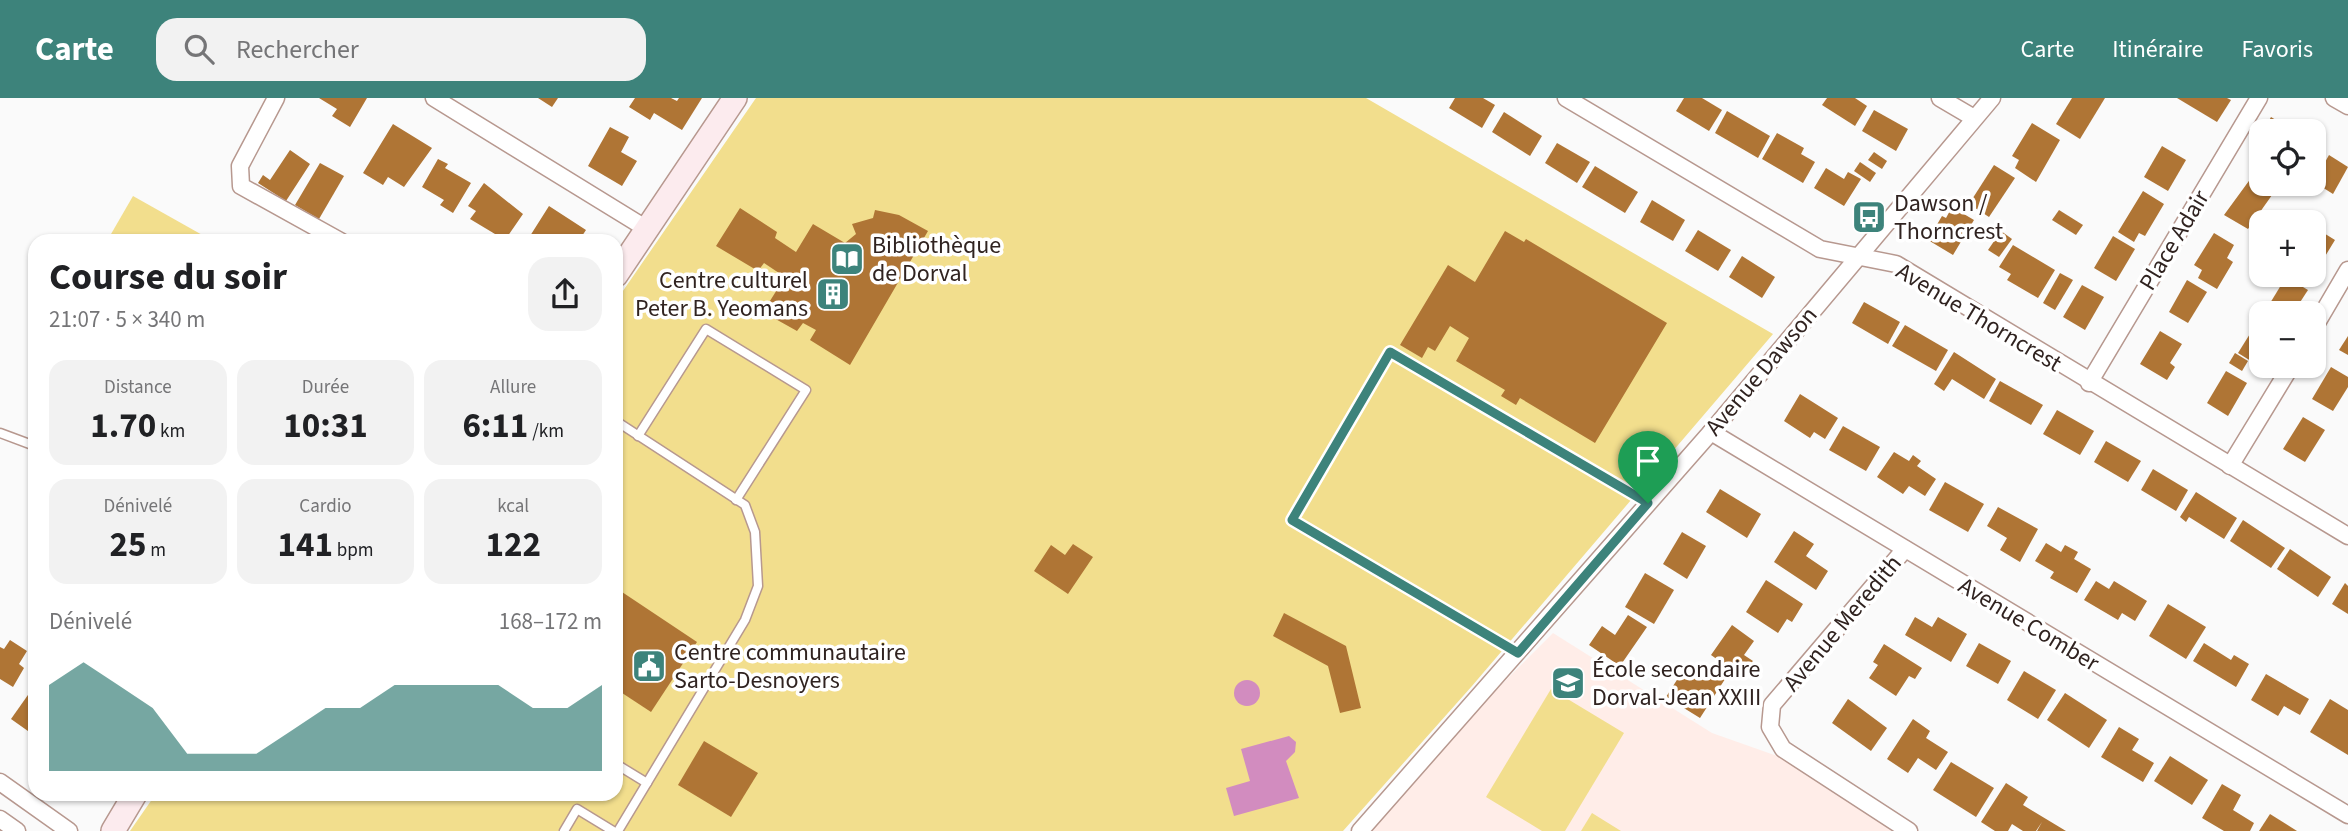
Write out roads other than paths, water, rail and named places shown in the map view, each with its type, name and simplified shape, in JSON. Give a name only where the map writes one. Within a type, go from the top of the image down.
[{"type":"street","points":[[276,98],[240,166],[241,186],[328,234]]},
{"type":"street","points":[[434,98],[647,229]]},
{"type":"street","points":[[623,265],[735,98]]},
{"type":"street","name":"Avenue Thorncrest","points":[[1566,98],[1820,249],[1896,264],[2089,383],[2348,536]]},
{"type":"street","points":[[1940,98],[1974,118]]},
{"type":"street","name":"Avenue Dawson","points":[[1360,831],[1711,432],[1856,256],[1992,98]]},
{"type":"street","name":"Place Adair","points":[[2089,383],[2259,98]]},
{"type":"street","points":[[2334,98],[2348,106]]},
{"type":"street","points":[[2326,308],[2348,270]]},
{"type":"street","points":[[2230,466],[2284,378]]},
{"type":"street","name":"Avenue Comber","points":[[1711,432],[2348,815]]},
{"type":"street","name":"Avenue Meredith","points":[[1905,549],[1772,705],[1770,727],[1783,749],[1909,831]]},
{"type":"street","points":[[0,782],[69,831]]},
{"type":"street","points":[[113,831],[131,801]]},
{"type":"street","points":[[0,819],[16,831]]},
{"type":"lane","points":[[638,436],[706,329],[806,390],[736,499]]},
{"type":"lane","points":[[1518,653],[1292,520],[1390,352],[1648,503]]},
{"type":"lane","points":[[618,831],[744,620],[758,586],[755,532],[745,505],[623,426]]},
{"type":"lane","points":[[0,433],[28,443]]},
{"type":"lane","points":[[623,768],[648,783]]},
{"type":"lane","points":[[564,831],[577,809],[613,831]]},
{"type":"place","name":"Dawson / Thorncrest","points":[[1869,217]]},
{"type":"place","name":"Bibliothèque de Dorval","points":[[847,259]]},
{"type":"place","name":"Centre culturel Peter B. Yeomans","points":[[833,294]]},
{"type":"place","name":"Centre communautaire Sarto-Desnoyers","points":[[649,666]]},
{"type":"place","name":"École secondaire Dorval-Jean XXIII","points":[[1568,683]]}]
